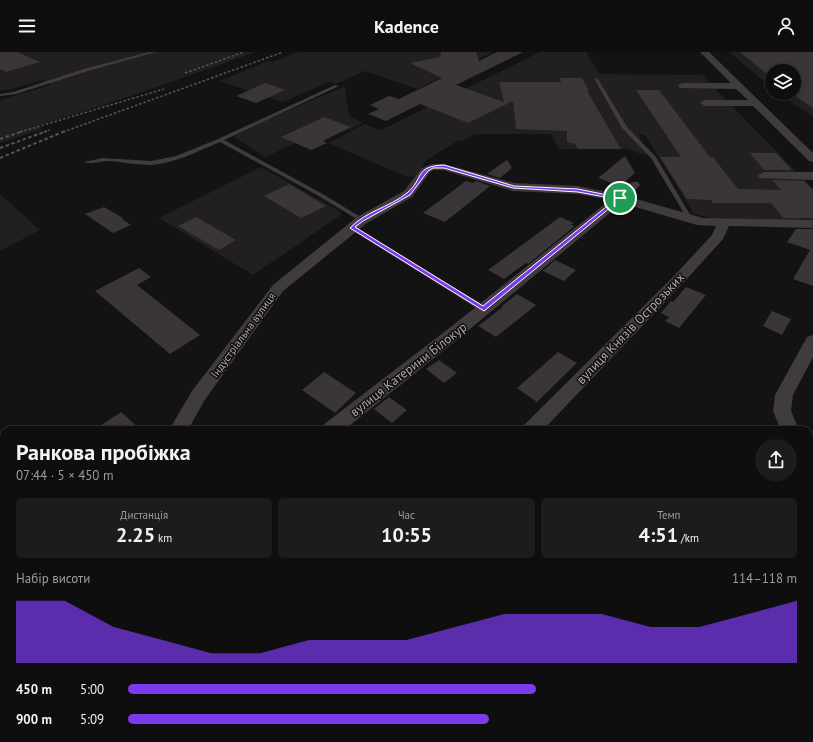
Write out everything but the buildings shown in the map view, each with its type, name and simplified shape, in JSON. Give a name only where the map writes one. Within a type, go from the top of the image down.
[{"type":"street","points":[[704,52],[813,160]]},
{"type":"street","points":[[683,86],[739,86]]},
{"type":"street","points":[[705,103],[756,103]]},
{"type":"street","name":"Індустріальна вулиця","points":[[180,426],[198,396],[278,288],[357,224],[408,194],[426,170],[432,167],[444,167],[513,187],[578,190],[620,198],[693,218],[702,222],[813,224]]},
{"type":"street","points":[[764,176],[813,176]]},
{"type":"street","name":"вулиця Катерини Білокур","points":[[335,426],[484,309],[634,185]]},
{"type":"street","name":"вулиця Князів Острозьких","points":[[535,426],[679,279],[718,236],[724,222]]},
{"type":"street","points":[[788,426],[782,411],[784,395],[813,341]]},
{"type":"lane","points":[[0,95],[14,93],[154,52]]},
{"type":"lane","points":[[596,79],[626,128],[653,157],[687,214],[693,218]]},
{"type":"lane","points":[[87,162],[94,160],[150,163],[169,160],[220,140],[337,86]]},
{"type":"lane","points":[[220,140],[319,194],[357,224],[484,309]]},
{"type":"shaded area","points":[[0,52],[256,52],[137,94],[40,125],[42,129],[0,143],[0,100],[51,85],[42,80],[0,91]]},
{"type":"shaded area","points":[[298,52],[493,52],[417,89],[365,71],[336,84],[329,82],[283,102],[219,81],[268,61],[272,62]]},
{"type":"shaded area","points":[[540,52],[586,52],[600,74],[702,75],[813,189],[813,220],[711,218],[694,214],[646,136],[638,133],[647,156],[627,149],[559,149],[551,134],[475,134],[463,141],[459,140],[425,161],[417,176],[407,177],[329,143],[364,124],[381,130]]},
{"type":"shaded area","points":[[729,52],[813,52],[813,117],[788,100],[801,100],[801,64],[765,64],[765,82]]},
{"type":"shaded area","points":[[345,86],[349,116],[363,123],[341,133],[328,128],[265,157],[233,136],[241,131]]},
{"type":"shaded area","points":[[261,167],[341,212],[341,215],[253,275],[159,218]]},
{"type":"shaded area","points":[[0,194],[40,230],[0,251]]},
{"type":"railway","points":[[185,73],[244,52]]},
{"type":"railway","points":[[63,132],[283,52]]},
{"type":"railway","points":[[21,132],[164,89]]},
{"type":"railway","points":[[0,148],[47,131]]},
{"type":"railway","points":[[0,158],[65,131]]},
{"type":"railway","points":[[0,139],[21,132]]},
{"type":"route","points":[[432,167],[444,167],[513,187],[578,190],[620,198],[484,309],[352,228],[362,220],[408,194],[421,179],[426,170],[432,167]]}]
